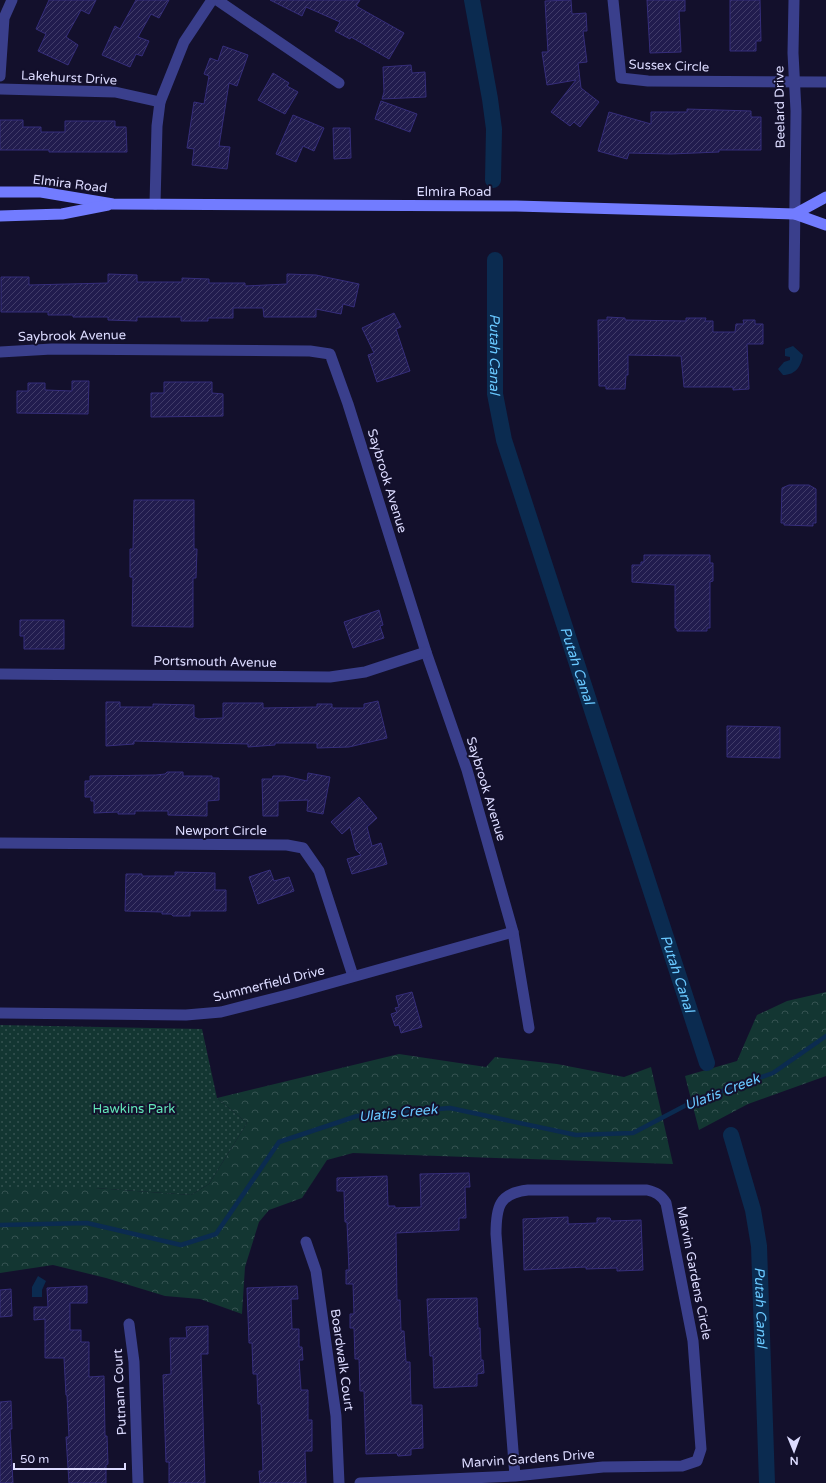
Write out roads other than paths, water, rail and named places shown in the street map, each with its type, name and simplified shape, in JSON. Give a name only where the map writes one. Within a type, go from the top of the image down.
[{"type":"main road","name":"Elmira Road","points":[[0,192],[41,192],[113,204],[516,206],[795,214],[826,225]]},
{"type":"main road","points":[[795,214],[826,197]]},
{"type":"main road","name":"Elmira Road","points":[[0,216],[62,214],[113,204]]},
{"type":"street","points":[[0,76],[4,18],[12,0]]},
{"type":"street","points":[[155,204],[157,126],[160,102],[184,42],[212,0]]},
{"type":"street","points":[[217,0],[339,83]]},
{"type":"street","name":"Sussex Circle","points":[[614,0],[621,78],[648,81],[794,82]]},
{"type":"street","name":"Beelard Drive","points":[[794,0],[794,82],[796,111],[794,287]]},
{"type":"street","points":[[794,82],[826,82]]},
{"type":"street","name":"Lakehurst Drive","points":[[0,89],[115,92],[160,102]]},
{"type":"street","name":"Saybrook Avenue","points":[[0,352],[52,349],[310,350],[330,354],[348,404],[426,652],[467,770],[513,932],[529,1028]]},
{"type":"street","name":"Portsmouth Avenue","points":[[0,674],[330,677],[365,672],[426,652]]},
{"type":"street","name":"Newport Circle","points":[[0,843],[287,845],[303,848],[319,871],[353,976]]},
{"type":"street","name":"Summerfield Drive","points":[[0,1013],[186,1015],[221,1012],[513,932]]},
{"type":"street","name":"Marvin Gardens Circle","points":[[515,1476],[496,1219],[498,1207],[504,1198],[515,1191],[647,1190],[661,1195],[666,1203],[693,1341],[701,1449],[697,1461]]},
{"type":"street","name":"Boardwalk Court","points":[[306,1242],[316,1271],[336,1416],[339,1483]]},
{"type":"street","name":"Putnam Court","points":[[130,1324],[134,1362],[138,1483]]},
{"type":"street","name":"Marvin Gardens Drive","points":[[360,1483],[515,1476],[603,1467],[682,1466],[697,1461]]},
{"type":"water","points":[[793,346],[803,355],[801,363],[795,372],[788,375],[783,375],[778,369],[784,362],[790,360],[790,357],[785,356],[785,349]]},
{"type":"water","points":[[38,1276],[46,1281],[42,1290],[42,1297],[32,1297],[32,1287]]},
{"type":"waterway","name":"Putah Canal","points":[[472,0],[494,129],[493,180]]},
{"type":"waterway","name":"Putah Canal","points":[[495,260],[495,394],[504,440],[707,1063]]},
{"type":"waterway","name":"Ulatis Creek","points":[[0,1225],[87,1223],[181,1245],[216,1234],[279,1142],[357,1116],[450,1108],[576,1135],[633,1133],[694,1101],[773,1073],[826,1036]]},
{"type":"waterway","name":"Putah Canal","points":[[731,1135],[753,1210],[759,1246],[767,1483]]},
{"type":"park label","name":"Hawkins Park","points":[[134,1109]]}]
